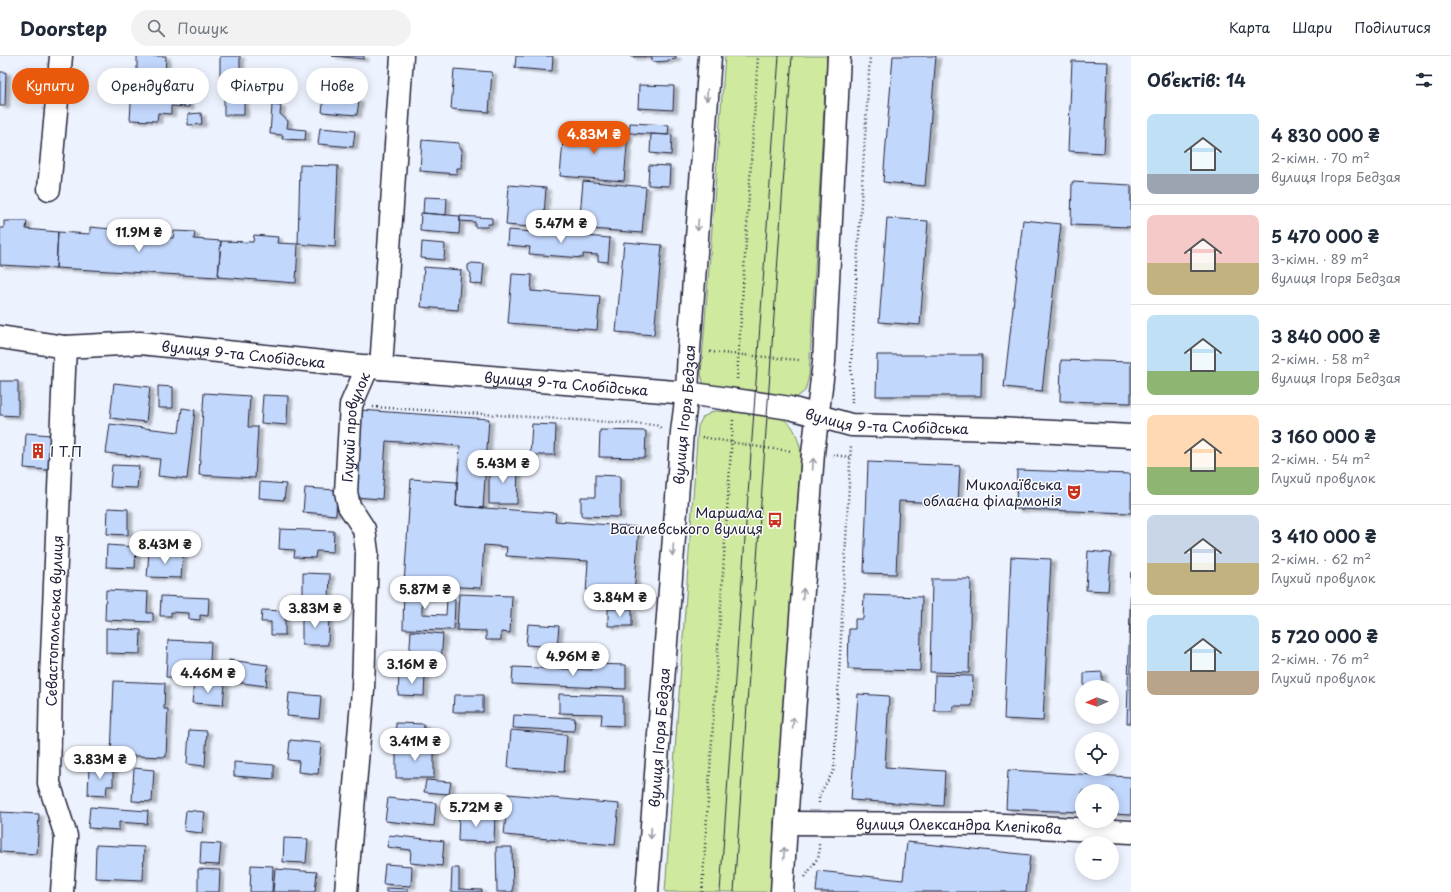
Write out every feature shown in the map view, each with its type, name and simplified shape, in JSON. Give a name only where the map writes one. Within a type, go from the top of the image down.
[{"type":"street","points":[[49,190],[61,56]]},
{"type":"street","name":"Глухий провулок","points":[[346,892],[363,690],[367,552],[364,529],[349,506],[346,492],[351,406],[375,367],[402,56]]},
{"type":"street","name":"вулиця Ігоря Бедзая","points":[[647,892],[682,432],[687,393],[689,342],[710,56]]},
{"type":"street","points":[[782,892],[817,416],[824,362],[840,56]]},
{"type":"street","name":"вулиця 9-та Слобідська","points":[[0,337],[65,347],[140,343],[375,367],[687,393],[790,408],[851,425],[997,429],[1131,436]]},
{"type":"street","name":"Севастопольська вулиця","points":[[62,892],[66,836],[49,782],[51,679],[65,347]]},
{"type":"street","name":"вулиця Олександра Клепікова","points":[[786,823],[985,824],[1131,832]]},
{"type":"path","points":[[737,382],[758,56]]},
{"type":"path","points":[[852,410],[851,364],[870,56]]},
{"type":"path","points":[[704,352],[799,360]]},
{"type":"path","points":[[351,406],[656,425],[662,428]]},
{"type":"path","points":[[702,892],[734,413]]},
{"type":"path","points":[[696,436],[765,448],[794,451]]},
{"type":"path","points":[[819,796],[834,770],[851,457],[828,455]]},
{"type":"path","points":[[805,884],[805,876],[819,856]]},
{"type":"green space","points":[[725,56],[827,56],[809,376],[805,391],[788,404],[705,389],[701,374]]},
{"type":"green space","points":[[714,411],[765,415],[784,420],[794,429],[801,452],[773,892],[665,892],[698,426],[703,417]]},
{"type":"building","points":[[137,56],[166,56],[165,68],[137,68]]},
{"type":"building","points":[[220,56],[240,56],[240,68],[220,68]]},
{"type":"building","points":[[332,56],[364,56],[364,59]]},
{"type":"building","points":[[516,56],[553,56],[552,71],[515,68]]},
{"type":"building","points":[[631,56],[676,56],[676,59],[652,62],[652,57]]},
{"type":"building","points":[[893,56],[936,56],[925,186],[883,182]]},
{"type":"building","points":[[1072,61],[1108,62],[1104,153],[1068,151]]},
{"type":"building","points":[[454,69],[492,72],[489,112],[451,109]]},
{"type":"building","points":[[0,72],[6,72],[5,106],[0,106]]},
{"type":"building","points":[[639,85],[674,86],[673,110],[638,108]]},
{"type":"building","points":[[131,104],[189,104],[189,107],[171,106],[171,114],[158,113],[157,121],[130,120]]},
{"type":"building","points":[[224,104],[244,104],[244,115],[224,115]]},
{"type":"building","points":[[323,104],[358,104],[357,115],[322,112]]},
{"type":"building","points":[[272,105],[281,106],[280,114],[288,121],[287,128],[306,130],[305,140],[282,139],[283,135],[270,134]]},
{"type":"building","points":[[201,113],[202,124],[188,125],[188,114]]},
{"type":"building","points":[[630,123],[669,125],[668,135],[629,133]]},
{"type":"building","points":[[320,128],[355,131],[353,147],[318,144]]},
{"type":"building","points":[[564,129],[628,134],[624,181],[560,176]]},
{"type":"building","points":[[651,134],[672,135],[671,155],[650,153]]},
{"type":"building","points":[[422,140],[459,143],[459,148],[462,149],[461,168],[457,168],[457,174],[420,171]]},
{"type":"building","points":[[300,165],[338,166],[335,247],[298,244]]},
{"type":"building","points":[[649,165],[670,166],[669,186],[648,185]]},
{"type":"building","points":[[583,181],[646,187],[642,233],[579,228]]},
{"type":"building","points":[[1072,182],[1131,185],[1131,227],[1071,225]]},
{"type":"building","points":[[509,185],[546,188],[543,228],[506,225]]},
{"type":"building","points":[[424,197],[447,198],[446,215],[423,213]]},
{"type":"building","points":[[421,213],[460,216],[459,234],[420,231]]},
{"type":"building","points":[[460,216],[492,218],[492,224],[488,224],[487,227],[475,227],[475,222],[460,221]]},
{"type":"building","points":[[887,218],[928,221],[920,325],[879,322]]},
{"type":"building","points":[[1023,220],[1061,224],[1042,391],[1004,387]]},
{"type":"building","points":[[4,221],[27,221],[26,229],[58,232],[56,268],[0,265],[0,228],[4,228]]},
{"type":"building","points":[[90,227],[111,229],[111,234],[173,238],[174,231],[195,232],[194,239],[221,241],[218,277],[56,268],[58,232],[90,234]]},
{"type":"building","points":[[508,230],[610,238],[608,262],[598,261],[598,255],[583,254],[583,258],[529,254],[530,247],[507,245]]},
{"type":"building","points":[[254,235],[278,237],[277,243],[298,244],[296,283],[218,277],[221,241],[253,242]]},
{"type":"building","points":[[422,242],[445,244],[444,260],[421,258]]},
{"type":"building","points":[[624,242],[662,245],[654,335],[616,332]]},
{"type":"building","points":[[472,263],[484,264],[482,285],[470,283],[471,274],[468,270],[468,265]]},
{"type":"building","points":[[424,267],[461,270],[458,310],[421,307]]},
{"type":"building","points":[[512,274],[532,275],[531,291],[600,296],[597,330],[508,323]]},
{"type":"building","points":[[877,355],[982,355],[981,396],[876,396]]},
{"type":"building","points":[[1061,360],[1131,362],[1131,403],[1060,401]]},
{"type":"building","points":[[0,381],[18,381],[18,416],[0,415]]},
{"type":"building","points":[[114,383],[150,387],[146,422],[110,418]]},
{"type":"building","points":[[158,386],[173,387],[173,408],[158,408]]},
{"type":"building","points":[[204,393],[250,396],[248,427],[258,427],[255,478],[199,475]]},
{"type":"building","points":[[263,395],[288,396],[287,425],[261,423]]},
{"type":"building","points":[[182,408],[195,410],[187,479],[158,476],[160,459],[106,453],[110,424],[179,432]]},
{"type":"building","points":[[360,410],[489,419],[483,508],[456,506],[460,446],[386,441],[382,499],[354,497]]},
{"type":"building","points":[[532,424],[556,425],[555,455],[530,455]]},
{"type":"building","points":[[600,430],[646,431],[645,458],[599,457]]},
{"type":"building","name":"І Т.П","points":[[26,433],[51,435],[49,470],[24,468]]},
{"type":"building","points":[[868,462],[960,466],[958,504],[899,501],[896,574],[864,573]]},
{"type":"building","points":[[489,464],[518,464],[517,504],[489,504]]},
{"type":"building","points":[[112,465],[139,466],[137,488],[110,487]]},
{"type":"building","name":"Миколаївська обласна філармонія","points":[[1017,470],[1131,474],[1131,513],[1016,509]]},
{"type":"building","points":[[595,475],[620,476],[620,517],[581,516],[581,497],[595,497]]},
{"type":"building","points":[[411,479],[457,482],[456,506],[556,513],[555,521],[639,527],[634,596],[586,593],[588,561],[506,556],[507,547],[484,545],[481,588],[404,584]]},
{"type":"building","points":[[260,482],[286,484],[284,500],[259,498]]},
{"type":"building","points":[[305,488],[337,490],[336,515],[303,512]]},
{"type":"building","points":[[108,508],[128,509],[128,535],[107,534]]},
{"type":"building","points":[[280,529],[334,531],[333,552],[316,551],[315,558],[294,557],[295,550],[279,549]]},
{"type":"building","points":[[107,545],[136,547],[135,568],[106,567]]},
{"type":"building","points":[[1088,551],[1111,553],[1108,591],[1086,590]]},
{"type":"building","points":[[149,552],[183,554],[181,578],[147,577]]},
{"type":"building","points":[[1011,557],[1051,559],[1043,721],[1004,719]]},
{"type":"building","points":[[1131,572],[1131,723],[1127,723]]},
{"type":"building","points":[[303,573],[330,574],[329,598],[303,598]]},
{"type":"building","points":[[932,579],[971,579],[969,673],[930,672]]},
{"type":"building","points":[[404,584],[431,584],[431,598],[422,597],[422,614],[446,615],[447,599],[455,599],[454,630],[403,629]]},
{"type":"building","points":[[106,590],[148,592],[147,613],[153,613],[153,622],[105,620]]},
{"type":"building","points":[[459,594],[512,596],[510,633],[501,632],[501,640],[486,640],[486,631],[457,630]]},
{"type":"building","points":[[864,595],[922,597],[920,671],[848,669],[849,629],[855,629],[855,619],[863,619]]},
{"type":"building","points":[[161,596],[209,598],[208,616],[200,615],[200,620],[189,619],[189,613],[171,612],[171,616],[160,616]]},
{"type":"building","points":[[608,609],[632,609],[632,626],[608,626]]},
{"type":"building","points":[[262,610],[285,611],[285,635],[271,635],[271,622],[261,622]]},
{"type":"building","points":[[302,614],[329,614],[328,645],[302,645]]},
{"type":"building","points":[[528,624],[559,626],[557,647],[526,645]]},
{"type":"building","points":[[106,628],[141,630],[140,654],[106,653]]},
{"type":"building","points":[[411,631],[443,634],[441,663],[409,660]]},
{"type":"building","points":[[168,640],[211,642],[209,679],[166,677]]},
{"type":"building","points":[[229,660],[268,665],[266,686],[227,681]]},
{"type":"building","points":[[592,664],[626,665],[626,689],[512,684],[513,667],[592,670]]},
{"type":"building","points":[[1102,672],[1102,680],[1084,680],[1084,673]]},
{"type":"building","points":[[399,674],[425,675],[424,696],[398,695]]},
{"type":"building","points":[[935,675],[973,676],[972,706],[953,706],[953,711],[934,711]]},
{"type":"building","points":[[114,681],[165,683],[164,709],[168,709],[166,757],[111,755]]},
{"type":"building","points":[[194,682],[225,684],[223,705],[192,703]]},
{"type":"building","points":[[289,693],[321,696],[319,719],[287,716]]},
{"type":"building","points":[[559,694],[623,696],[623,726],[601,725],[602,714],[559,713]]},
{"type":"building","points":[[858,694],[889,696],[885,767],[945,771],[943,806],[851,800]]},
{"type":"building","points":[[454,695],[483,695],[483,712],[453,712]]},
{"type":"building","points":[[514,715],[575,718],[574,731],[513,728]]},
{"type":"building","points":[[396,723],[424,724],[423,745],[395,744]]},
{"type":"building","points":[[189,730],[207,731],[205,766],[187,764]]},
{"type":"building","points":[[511,730],[567,735],[564,772],[508,768]]},
{"type":"building","points":[[290,740],[321,743],[318,774],[298,772],[299,761],[288,760]]},
{"type":"building","points":[[396,747],[434,747],[434,778],[396,778]]},
{"type":"building","points":[[234,762],[274,765],[274,779],[234,776]]},
{"type":"building","points":[[89,766],[113,767],[113,786],[107,786],[106,796],[88,795]]},
{"type":"building","points":[[134,768],[154,770],[152,802],[132,801]]},
{"type":"building","points":[[1008,770],[1075,774],[1075,776],[1131,777],[1131,815],[1119,814],[1119,784],[1075,784],[1075,812],[1006,809]]},
{"type":"building","points":[[426,780],[451,782],[449,794],[424,792]]},
{"type":"building","points":[[508,794],[619,804],[615,845],[504,835]]},
{"type":"building","points":[[388,798],[436,803],[434,826],[385,821]]},
{"type":"building","points":[[90,807],[148,811],[147,824],[119,822],[119,830],[88,828]]},
{"type":"building","points":[[186,810],[205,812],[202,833],[184,831]]},
{"type":"building","points":[[0,812],[39,814],[37,854],[0,852]]},
{"type":"building","points":[[459,813],[495,815],[494,842],[458,841]]},
{"type":"building","points":[[389,835],[444,841],[442,866],[410,863],[411,850],[387,847]]},
{"type":"building","points":[[284,838],[308,839],[306,863],[283,862]]},
{"type":"building","points":[[907,842],[1030,855],[1026,892],[816,892],[818,871],[903,880]]},
{"type":"building","points":[[201,843],[221,844],[219,865],[200,864]]},
{"type":"building","points":[[96,845],[144,847],[143,880],[95,878]]},
{"type":"building","points":[[496,847],[512,847],[513,892],[497,892]]},
{"type":"building","points":[[385,864],[412,866],[411,886],[383,884]]},
{"type":"building","points":[[251,865],[273,866],[272,892],[250,892]]},
{"type":"building","points":[[452,868],[459,868],[459,889],[482,890],[482,892],[451,892]]},
{"type":"building","points":[[198,869],[220,870],[219,892],[198,892]]},
{"type":"building","points":[[275,869],[317,872],[315,892],[273,892]]},
{"type":"building","points":[[386,888],[408,889],[408,892],[386,892]]},
{"type":"tram line","points":[[720,892],[779,56]]},
{"type":"tram line","points":[[734,892],[792,56]]},
{"type":"place","name":"І Т.П","points":[[38,451]]},
{"type":"place","name":"Миколаївська обласна філармонія","points":[[1074,492]]},
{"type":"place","name":"Маршала Василевського вулиця","points":[[775,520]]}]
